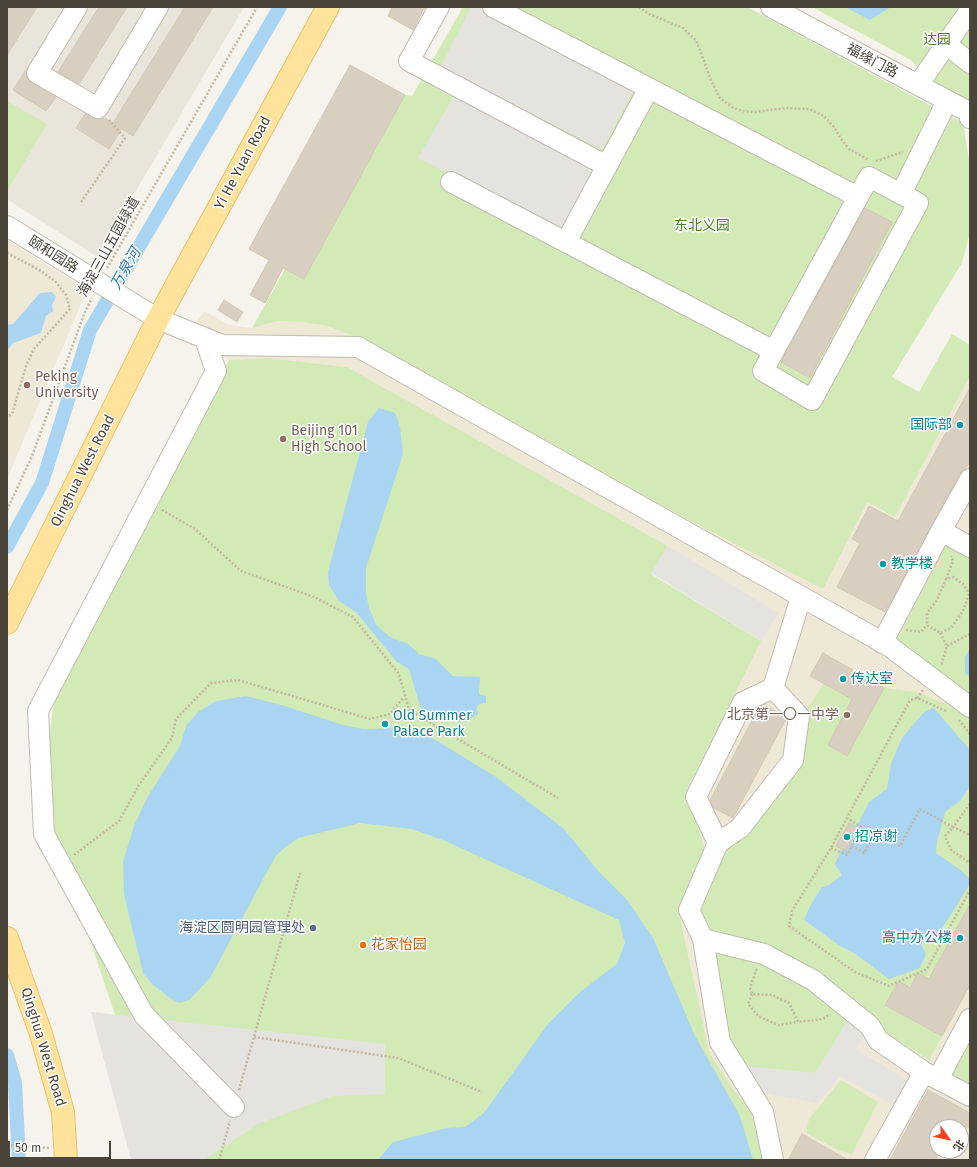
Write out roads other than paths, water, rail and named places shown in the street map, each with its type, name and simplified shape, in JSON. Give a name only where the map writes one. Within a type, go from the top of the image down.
[{"type":"main road","name":"Yi He Yuan Road","points":[[158,319],[328,7]]},
{"type":"main road","name":"Qinghua West Road","points":[[7,623],[158,319]]},
{"type":"main road","name":"Qinghua West Road","points":[[7,938],[42,1034],[63,1112],[58,1154]]},
{"type":"street","points":[[77,7],[37,73],[98,108],[158,7]]},
{"type":"street","points":[[439,7],[409,61],[607,166]]},
{"type":"street","points":[[493,7],[858,197]]},
{"type":"street","name":"福缘门路","points":[[771,7],[969,112],[970,118]]},
{"type":"street","points":[[918,85],[970,10]]},
{"type":"street","points":[[946,44],[970,63]]},
{"type":"street","points":[[566,242],[649,88]]},
{"type":"street","points":[[901,194],[947,101]]},
{"type":"street","points":[[869,177],[901,194],[918,203],[812,400],[763,371],[869,177]]},
{"type":"street","points":[[451,182],[774,351]]},
{"type":"street","name":"颐和园路","points":[[7,226],[158,319]]},
{"type":"street","points":[[158,319],[222,345],[358,347],[882,643],[932,678],[964,713]]},
{"type":"street","points":[[206,338],[216,371],[38,710],[44,834],[144,1015],[234,1107]]},
{"type":"street","points":[[882,643],[970,479]]},
{"type":"street","points":[[938,537],[970,547]]},
{"type":"street","points":[[718,843],[696,797],[743,702],[773,688],[802,597]]},
{"type":"street","points":[[773,688],[799,716],[793,760],[740,828],[718,843],[689,910],[703,939],[720,1042],[763,1112],[773,1160]]},
{"type":"street","points":[[703,939],[764,954],[813,980],[870,1026],[878,1040],[931,1075],[970,1096]]},
{"type":"street","points":[[875,1160],[970,1019]]},
{"type":"water","points":[[845,7],[891,7],[870,20]]},
{"type":"water","points":[[52,292],[56,297],[52,305],[53,311],[46,316],[41,333],[13,343],[7,351],[7,325],[13,324],[40,293]]},
{"type":"water","points":[[379,408],[395,413],[400,427],[403,454],[366,568],[366,593],[369,608],[376,625],[390,637],[408,644],[419,654],[436,659],[453,676],[480,677],[479,694],[486,696],[486,703],[479,704],[476,709],[478,714],[465,722],[435,719],[431,721],[418,712],[421,709],[409,669],[397,662],[356,612],[339,601],[329,585],[328,572],[368,422]]},
{"type":"water","points":[[970,648],[970,677],[965,673],[965,657]]},
{"type":"water","points":[[246,696],[285,706],[343,725],[363,729],[404,728],[429,736],[496,777],[563,828],[599,872],[628,901],[653,938],[695,1036],[740,1116],[753,1160],[378,1160],[393,1142],[447,1128],[465,1127],[484,1113],[548,1024],[580,992],[617,964],[625,943],[619,920],[443,840],[412,829],[360,823],[298,838],[284,848],[275,857],[210,978],[189,1000],[179,1003],[152,984],[143,973],[124,894],[123,862],[134,826],[147,798],[180,746],[186,726],[198,712],[216,701]]},
{"type":"water","points":[[934,708],[970,750],[970,786],[961,800],[945,812],[937,842],[936,853],[962,871],[970,880],[970,884],[936,938],[927,936],[921,944],[926,954],[920,968],[889,979],[857,955],[839,945],[804,920],[810,906],[822,887],[829,885],[842,875],[835,864],[842,849],[854,832],[869,802],[887,789],[891,764],[902,738],[925,711]]},
{"type":"waterway","name":"万泉河","points":[[7,547],[42,483],[90,330],[280,7]]},
{"type":"waterway","name":"万泉河","points":[[7,1055],[15,1083],[19,1160]]},
{"type":"place","name":"Peking University","points":[[27,385]]},
{"type":"place","name":"国际部","points":[[960,425]]},
{"type":"place","name":"Beijing 101 High School","points":[[283,439]]},
{"type":"place","name":"教学楼","points":[[883,564]]},
{"type":"place","name":"传达室","points":[[843,679]]},
{"type":"place","name":"北京第一〇一中学","points":[[847,715]]},
{"type":"place","name":"Old Summer Palace Park","points":[[385,724]]},
{"type":"place","name":"招凉谢","points":[[847,837]]},
{"type":"place","name":"海淀区圆明园管理处","points":[[313,928]]},
{"type":"place","name":"高中办公楼","points":[[960,938]]},
{"type":"place","name":"花家怡园","points":[[363,945]]},
{"type":"park label","name":"达园","points":[[937,40]]},
{"type":"park label","name":"东北义园","points":[[702,226]]}]
